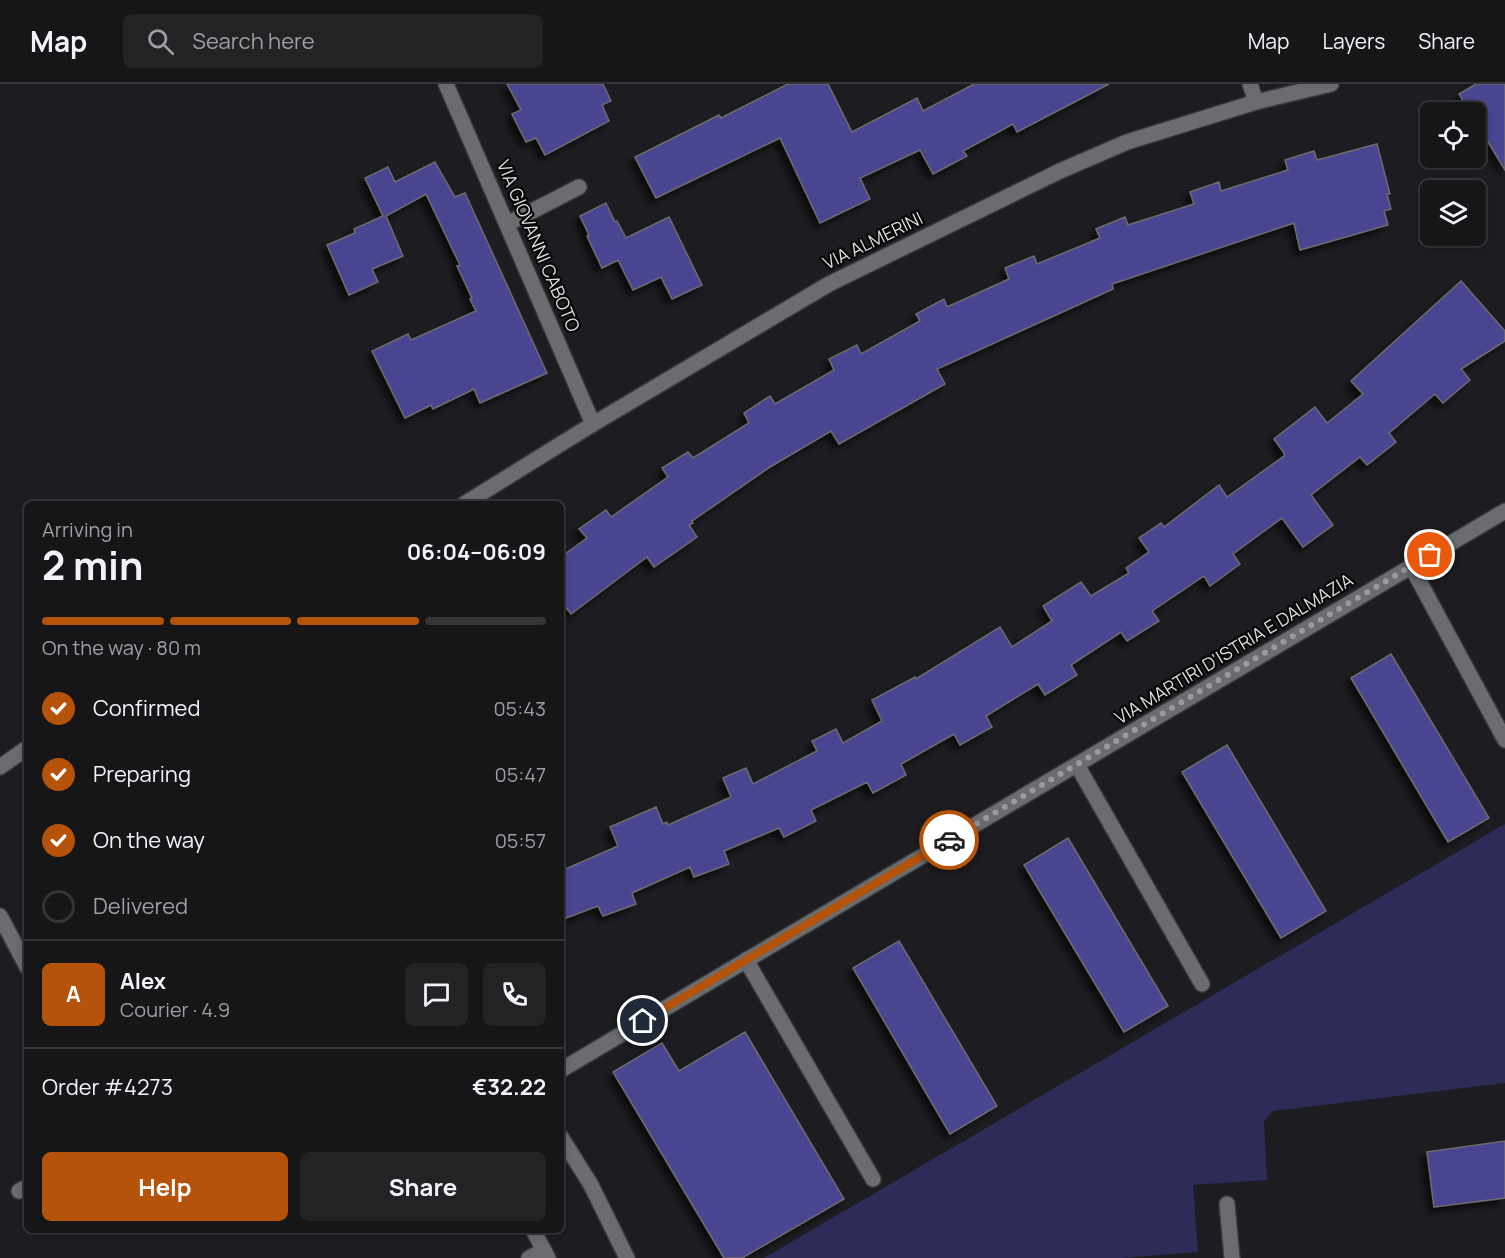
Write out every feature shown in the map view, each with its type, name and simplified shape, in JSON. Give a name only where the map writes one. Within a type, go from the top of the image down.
[{"type":"street","name":"VIA GIOVANNI CABOTO","points":[[446,84],[593,424]]},
{"type":"street","points":[[1250,84],[1256,102]]},
{"type":"street","name":"VIA ALMERINI","points":[[469,501],[593,424],[829,284],[1060,171],[1127,142],[1256,102],[1331,84]]},
{"type":"street","points":[[507,224],[579,187]]},
{"type":"street","name":"VIA MARTIRI D'ISTRIA E DALMAZIA","points":[[564,1068],[1505,511]]},
{"type":"street","points":[[1411,566],[1505,740]]},
{"type":"street","points":[[0,766],[24,750]]},
{"type":"street","points":[[1077,765],[1202,984]]},
{"type":"street","points":[[0,916],[24,961]]},
{"type":"street","points":[[746,960],[873,1179]]},
{"type":"street","points":[[564,1142],[591,1185],[627,1258]]},
{"type":"street","points":[[1227,1204],[1232,1258]]},
{"type":"street","points":[[529,1258],[546,1254],[535,1233]]},
{"type":"shaded area","points":[[1505,824],[1505,1083],[1273,1111],[1264,1121],[1267,1180],[1193,1185],[1198,1252],[1122,1258],[764,1258]]},
{"type":"building","points":[[507,84],[603,84],[611,101],[602,105],[609,121],[545,155],[536,138],[526,142],[512,114],[521,110]]},
{"type":"building","points":[[788,84],[828,84],[852,132],[917,98],[923,111],[974,84],[1109,84],[1017,132],[1013,124],[963,151],[967,156],[933,174],[920,150],[860,178],[870,199],[820,223],[780,138],[656,198],[635,157],[719,115],[721,118]]},
{"type":"building","points":[[1476,84],[1505,84],[1505,170],[1486,139],[1486,102],[1464,102],[1459,94]]},
{"type":"building","points":[[1377,144],[1390,194],[1387,194],[1391,209],[1384,211],[1388,225],[1300,250],[1294,223],[1112,284],[1113,289],[937,369],[945,384],[839,444],[831,431],[770,467],[692,521],[693,523],[689,525],[697,537],[654,567],[647,557],[571,614],[564,605],[564,555],[587,538],[579,529],[606,510],[611,517],[668,477],[662,468],[688,452],[693,458],[749,423],[744,413],[770,396],[775,404],[834,370],[829,359],[857,345],[861,354],[920,321],[916,314],[944,299],[947,307],[1009,279],[1005,268],[1034,256],[1037,264],[1100,238],[1096,229],[1125,217],[1128,225],[1194,204],[1190,192],[1219,182],[1221,191],[1288,170],[1285,160],[1314,151],[1317,160]]},
{"type":"building","points":[[435,162],[455,197],[465,193],[547,373],[480,403],[474,389],[433,409],[431,405],[405,418],[372,351],[408,334],[411,340],[476,311],[457,266],[460,265],[426,194],[386,216],[403,256],[372,269],[378,282],[349,295],[327,245],[355,233],[354,229],[383,216],[365,178],[388,167],[395,182]]},
{"type":"building","points":[[606,203],[626,238],[669,217],[702,285],[672,299],[661,277],[633,290],[618,260],[602,268],[580,216]]},
{"type":"building","points":[[1461,281],[1505,331],[1505,341],[1461,369],[1470,380],[1443,403],[1435,394],[1389,433],[1396,442],[1367,465],[1360,457],[1311,495],[1333,525],[1303,547],[1282,518],[1233,554],[1240,564],[1210,586],[1204,576],[1152,611],[1159,621],[1127,641],[1121,632],[1071,665],[1077,675],[1045,695],[1038,684],[986,716],[992,727],[960,745],[954,734],[901,764],[906,775],[873,793],[867,782],[811,810],[816,821],[784,837],[779,828],[724,851],[729,864],[694,877],[690,867],[632,893],[636,904],[603,916],[598,906],[564,919],[564,870],[618,846],[610,827],[656,807],[663,824],[667,822],[668,825],[731,797],[723,778],[746,768],[753,784],[817,751],[812,741],[836,729],[843,743],[882,721],[872,700],[915,677],[916,679],[1000,627],[1012,647],[1052,621],[1043,606],[1081,582],[1091,596],[1129,573],[1126,568],[1149,552],[1139,538],[1161,523],[1164,527],[1219,485],[1227,497],[1284,456],[1274,439],[1315,407],[1327,423],[1363,394],[1351,381]]},
{"type":"building","points":[[1391,654],[1489,818],[1448,842],[1351,678]]},
{"type":"building","points":[[1227,745],[1326,911],[1281,938],[1182,772]]},
{"type":"building","points":[[1068,838],[1168,1006],[1124,1032],[1024,865]]},
{"type":"building","points":[[899,941],[997,1106],[950,1134],[853,968]]},
{"type":"building","points":[[745,1032],[844,1199],[742,1258],[724,1258],[613,1072],[662,1043],[679,1071]]},
{"type":"building","points":[[1505,1141],[1505,1198],[1434,1207],[1427,1152]]},
{"type":"way so far","points":[[949,840],[1430,555]]},
{"type":"route","points":[[643,1021],[949,840]]}]
